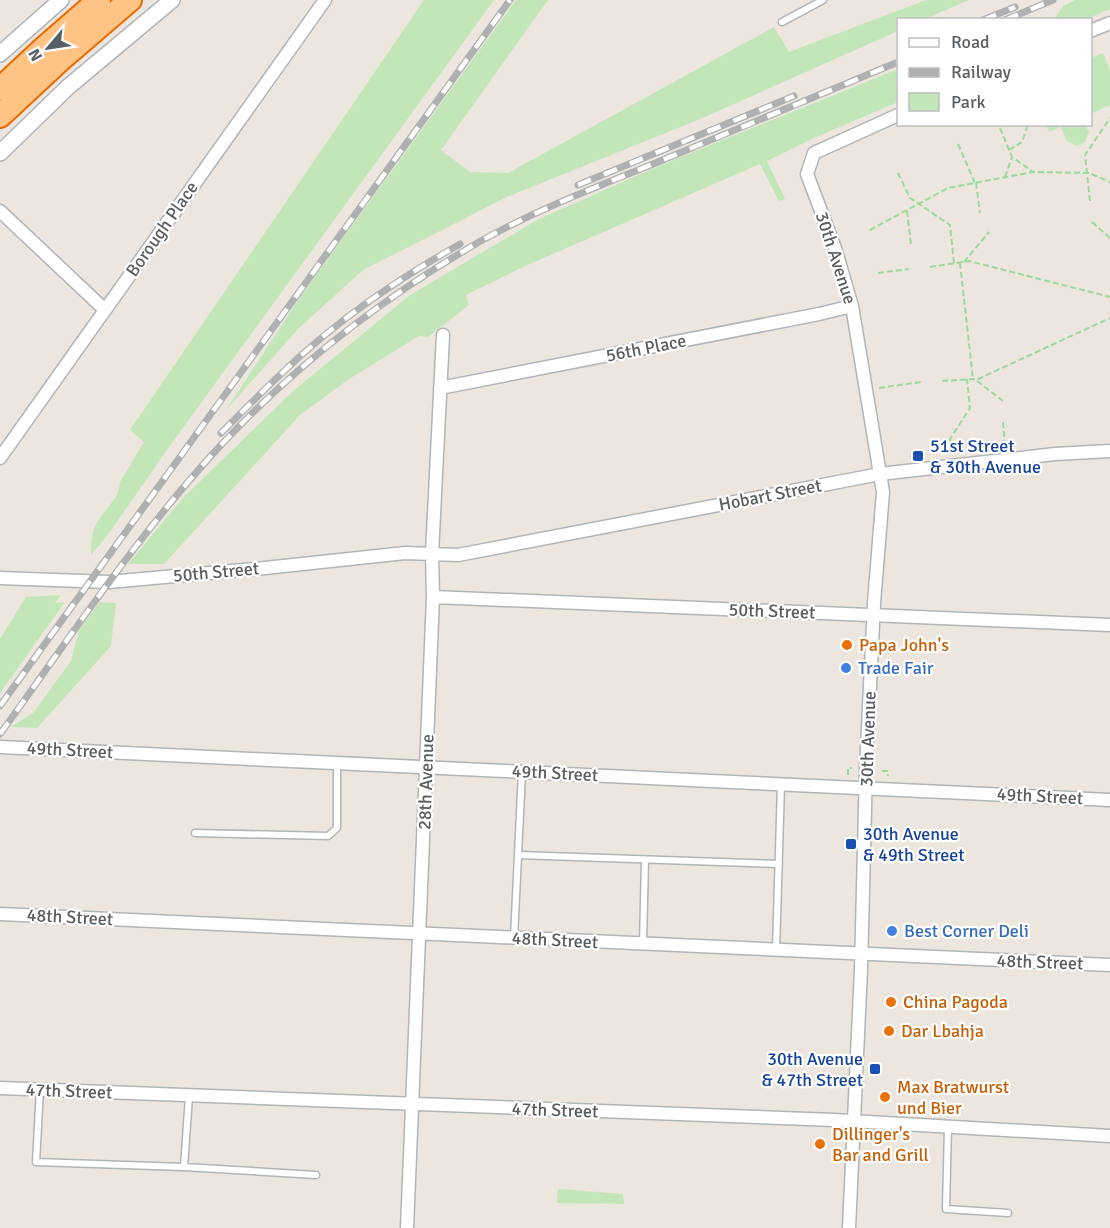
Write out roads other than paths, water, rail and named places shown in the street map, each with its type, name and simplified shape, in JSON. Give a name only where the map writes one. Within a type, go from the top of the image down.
[{"type":"highway","points":[[0,88],[99,0]]},
{"type":"highway","points":[[0,116],[130,0]]},
{"type":"street","points":[[0,54],[61,0]]},
{"type":"street","points":[[0,153],[68,87],[172,0]]},
{"type":"street","name":"Borough Place","points":[[0,458],[325,0]]},
{"type":"street","points":[[1092,30],[1110,23]]},
{"type":"street","name":"30th Avenue","points":[[849,1228],[866,788],[874,615],[883,492],[852,306],[835,248],[807,174],[814,153],[897,115]]},
{"type":"street","points":[[0,211],[105,310]]},
{"type":"street","name":"56th Place","points":[[440,388],[852,306]]},
{"type":"street","name":"28th Avenue","points":[[407,1228],[427,767],[433,597],[432,554],[443,335]]},
{"type":"street","name":"Hobart Street","points":[[432,554],[458,555],[880,474],[1055,454],[1110,451]]},
{"type":"street","name":"50th Street","points":[[0,578],[109,582],[405,553],[432,554]]},
{"type":"street","name":"50th Street","points":[[433,597],[1110,625]]},
{"type":"street","name":"49th Street","points":[[0,747],[1110,800]]},
{"type":"street","name":"48th Street","points":[[0,914],[1110,965]]},
{"type":"street","name":"47th Street","points":[[0,1088],[854,1122],[1110,1136]]},
{"type":"lane","points":[[782,22],[823,0]]},
{"type":"lane","points":[[195,832],[328,836],[337,828],[338,763]]},
{"type":"lane","points":[[514,939],[522,772]]},
{"type":"lane","points":[[776,951],[781,784]]},
{"type":"lane","points":[[518,855],[779,864]]},
{"type":"lane","points":[[643,945],[645,860]]},
{"type":"lane","points":[[40,1089],[36,1162],[184,1167],[315,1175]]},
{"type":"lane","points":[[184,1167],[189,1096]]},
{"type":"lane","points":[[948,1127],[946,1209],[1008,1213]]},
{"type":"railway","points":[[0,706],[510,0]]},
{"type":"railway","points":[[1010,18],[1053,0]]},
{"type":"railway","points":[[988,18],[1015,7]]},
{"type":"railway","points":[[0,734],[106,586],[191,479],[221,445],[280,387],[375,309],[444,263],[521,220],[897,62]]},
{"type":"railway","points":[[578,185],[794,96]]},
{"type":"railway","points":[[221,433],[293,362],[340,323],[398,281],[460,244]]},
{"type":"place","name":"51st Street & 30th Avenue","points":[[918,456]]},
{"type":"place","name":"Papa John's","points":[[847,645]]},
{"type":"place","name":"Trade Fair","points":[[846,668]]},
{"type":"place","name":"30th Avenue & 49th Street","points":[[851,844]]},
{"type":"place","name":"Best Corner Deli","points":[[892,931]]},
{"type":"place","name":"China Pagoda","points":[[891,1002]]},
{"type":"place","name":"Dar Lbahja","points":[[889,1031]]},
{"type":"place","name":"30th Avenue & 47th Street","points":[[875,1069]]},
{"type":"place","name":"Max Bratwurst und Bier","points":[[885,1097]]},
{"type":"place","name":"Dillinger's Bar and Grill","points":[[820,1144]]}]
